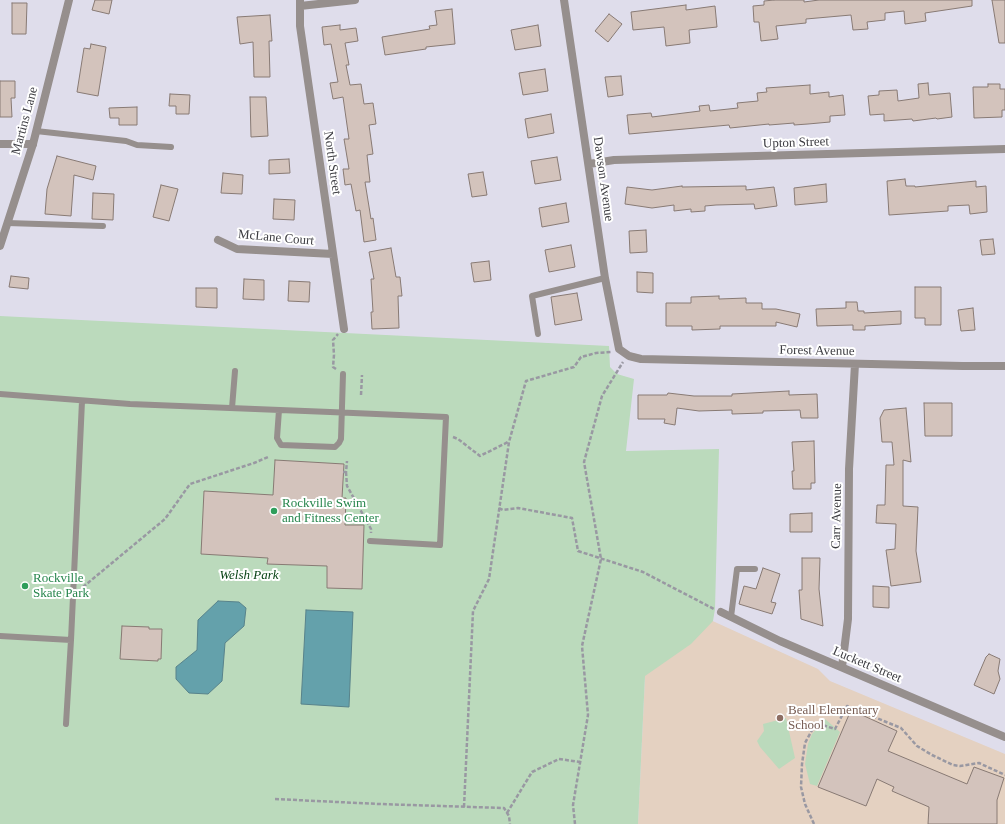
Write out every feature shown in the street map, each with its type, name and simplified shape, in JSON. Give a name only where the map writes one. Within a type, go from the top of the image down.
[{"type":"street","name":"Martins Lane","points":[[0,246],[33,144],[68,0]]},
{"type":"street","points":[[300,3],[355,0]]},
{"type":"street","name":"Dawson Avenue","points":[[564,0],[605,278],[619,350]]},
{"type":"street","name":"North Street","points":[[300,3],[300,26],[344,328]]},
{"type":"street","points":[[0,144],[33,144]]},
{"type":"street","name":"Upton Street","points":[[589,164],[622,160],[1005,149]]},
{"type":"street","name":"McLane Court","points":[[218,240],[237,249],[333,254]]},
{"type":"street","points":[[619,350],[629,356]]},
{"type":"street","name":"Forest Avenue","points":[[629,356],[641,359],[1005,366]]},
{"type":"street","name":"Carr Avenue","points":[[842,667],[848,619],[849,469],[855,364]]},
{"type":"street","name":"Luckett Street","points":[[722,612],[780,641],[1005,737]]},
{"type":"lane","points":[[36,131],[126,141],[137,145],[171,147]]},
{"type":"lane","points":[[7,223],[103,226]]},
{"type":"lane","points":[[538,334],[532,296],[605,278]]},
{"type":"lane","points":[[232,408],[235,371]]},
{"type":"lane","points":[[278,410],[277,438],[281,445],[335,447],[340,444],[341,439],[343,374]]},
{"type":"lane","points":[[0,394],[130,404],[343,412],[446,418],[440,545],[371,542]]},
{"type":"lane","points":[[66,724],[82,401]]},
{"type":"lane","points":[[731,617],[737,569],[755,570]]},
{"type":"lane","points":[[0,636],[71,640]]},
{"type":"path","points":[[343,374],[333,367],[334,356],[332,340],[344,328]]},
{"type":"path","points":[[464,807],[473,611],[489,579],[509,442],[526,381],[574,367],[581,357],[619,350]]},
{"type":"path","points":[[575,824],[573,805],[588,716],[582,646],[601,559],[584,462],[602,396],[620,367],[629,356]]},
{"type":"path","points":[[361,394],[362,375]]},
{"type":"path","points":[[453,437],[458,439],[480,456],[509,442]]},
{"type":"path","points":[[73,596],[165,519],[190,484],[268,457]]},
{"type":"path","points":[[347,462],[345,472],[347,486],[371,529],[371,542]]},
{"type":"path","points":[[499,508],[503,510],[518,508],[572,518],[578,551],[642,572],[722,612]]},
{"type":"path","points":[[814,824],[805,804],[801,787],[805,743],[816,724],[835,729],[847,706],[901,728],[917,746],[953,765],[960,766],[979,763],[1005,775]]},
{"type":"path","points":[[507,813],[532,772],[559,759],[580,762]]},
{"type":"path","points":[[275,798],[504,808],[510,824]]},
{"type":"shaded area","name":"Beall Elementary School","points":[[649,592],[818,669],[830,681],[1005,754],[1005,824],[638,824]]},
{"type":"green space","name":"Welsh Park","points":[[0,316],[609,346],[610,367],[617,374],[634,379],[626,451],[719,449],[715,609],[713,621],[691,644],[645,676],[638,824],[0,824]]},
{"type":"green space","points":[[786,718],[795,758],[779,769],[760,747],[757,741],[764,731],[763,724]]},
{"type":"green space","points":[[825,719],[840,732],[817,786],[810,784],[805,764],[808,744],[812,734]]},
{"type":"water","points":[[218,601],[239,602],[246,608],[244,626],[225,643],[222,681],[208,694],[189,693],[176,679],[176,667],[197,650],[198,620]]},
{"type":"water","points":[[306,610],[353,612],[349,707],[301,704]]},
{"type":"building","points":[[95,0],[112,0],[109,14],[92,10]]},
{"type":"building","points":[[804,0],[804,2],[819,0],[972,0],[972,6],[925,13],[926,21],[905,24],[904,11],[885,13],[885,20],[867,22],[868,29],[853,30],[851,15],[806,19],[806,23],[776,26],[778,39],[761,41],[759,22],[754,22],[753,6],[764,5],[764,1]]},
{"type":"building","points":[[992,0],[1005,0],[1005,43],[999,43]]},
{"type":"building","points":[[12,3],[27,3],[26,34],[12,34]]},
{"type":"building","points":[[686,5],[686,10],[715,6],[717,27],[689,30],[690,43],[666,46],[664,27],[633,30],[631,12]]},
{"type":"building","points":[[452,9],[455,44],[426,47],[426,49],[385,55],[382,37],[430,29],[429,26],[437,25],[435,11]]},
{"type":"building","points":[[609,14],[622,24],[608,42],[595,31]]},
{"type":"building","points":[[270,15],[272,41],[269,41],[270,77],[254,77],[253,42],[240,44],[237,17]]},
{"type":"building","points":[[340,25],[340,30],[356,28],[358,41],[345,43],[349,65],[346,65],[350,85],[361,84],[364,104],[373,103],[376,124],[369,125],[373,154],[367,155],[370,182],[365,182],[376,240],[364,242],[360,210],[356,211],[351,184],[345,185],[343,169],[349,169],[344,139],[349,139],[343,97],[333,99],[330,83],[338,82],[331,44],[324,45],[322,27]]},
{"type":"building","points":[[538,25],[541,46],[515,50],[511,30]]},
{"type":"building","points":[[91,44],[106,47],[98,96],[77,92],[84,48],[90,49]]},
{"type":"building","points":[[545,69],[548,91],[523,95],[519,73]]},
{"type":"building","points":[[621,76],[623,95],[608,97],[605,77]]},
{"type":"building","points":[[0,81],[15,81],[15,98],[11,98],[12,117],[0,117]]},
{"type":"building","points":[[928,83],[929,95],[950,93],[952,117],[913,121],[912,119],[884,121],[884,114],[870,115],[868,96],[879,95],[879,91],[897,90],[898,101],[919,98],[918,84]]},
{"type":"building","points":[[988,84],[1000,84],[1000,89],[1005,89],[1005,110],[1002,110],[1002,117],[974,118],[973,87],[988,87]]},
{"type":"building","points":[[810,85],[810,94],[829,92],[829,97],[843,95],[845,115],[830,116],[830,122],[808,124],[769,124],[730,128],[729,125],[629,134],[627,115],[651,113],[652,117],[700,111],[699,106],[709,105],[710,111],[738,108],[737,103],[758,101],[757,93],[767,92],[766,88]]},
{"type":"building","points":[[170,94],[190,95],[189,114],[176,114],[176,106],[169,106]]},
{"type":"building","points":[[250,97],[266,97],[268,136],[251,137]]},
{"type":"building","points":[[137,107],[137,125],[119,125],[119,118],[110,118],[109,108]]},
{"type":"building","points":[[551,114],[554,133],[528,138],[525,119]]},
{"type":"building","points":[[57,156],[96,166],[93,180],[74,175],[71,216],[45,214],[47,189]]},
{"type":"building","points":[[557,157],[561,180],[535,184],[531,161]]},
{"type":"building","points":[[289,159],[290,173],[269,174],[269,160]]},
{"type":"building","points":[[483,172],[487,195],[472,197],[468,174]]},
{"type":"building","points":[[223,173],[243,175],[242,194],[221,193]]},
{"type":"building","points":[[905,179],[906,186],[915,187],[976,181],[976,187],[986,186],[987,212],[970,214],[969,205],[948,206],[948,211],[889,215],[887,181]]},
{"type":"building","points":[[826,184],[827,202],[795,205],[794,188]]},
{"type":"building","points":[[161,185],[178,189],[169,221],[153,217]]},
{"type":"building","points":[[682,186],[746,186],[746,190],[774,187],[777,206],[755,209],[754,204],[716,205],[705,206],[705,211],[691,212],[691,209],[674,211],[674,205],[652,208],[625,204],[627,187],[652,190]]},
{"type":"building","points":[[93,193],[114,194],[113,220],[92,219]]},
{"type":"building","points":[[274,199],[295,200],[294,220],[273,219]]},
{"type":"building","points":[[566,203],[569,222],[542,227],[539,208]]},
{"type":"building","points":[[646,230],[647,252],[630,253],[629,231]]},
{"type":"building","points":[[993,239],[995,254],[982,255],[980,240]]},
{"type":"building","points":[[571,245],[575,267],[549,272],[545,250]]},
{"type":"building","points":[[391,248],[396,277],[400,277],[402,296],[398,296],[399,328],[372,329],[371,312],[373,312],[371,279],[374,279],[369,252]]},
{"type":"building","points":[[489,261],[491,280],[474,282],[471,263]]},
{"type":"building","points":[[637,272],[653,273],[653,293],[637,292]]},
{"type":"building","points":[[11,276],[29,278],[28,289],[9,287]]},
{"type":"building","points":[[244,279],[264,280],[264,300],[243,299]]},
{"type":"building","points":[[289,281],[310,282],[309,302],[288,301]]},
{"type":"building","points":[[915,287],[941,287],[941,325],[925,325],[925,318],[915,318]]},
{"type":"building","points":[[196,288],[217,288],[217,308],[196,307]]},
{"type":"building","points":[[577,293],[582,320],[555,325],[551,297]]},
{"type":"building","points":[[719,296],[719,299],[746,298],[746,303],[762,303],[762,309],[776,309],[800,314],[797,327],[776,322],[776,326],[720,326],[720,329],[692,330],[692,326],[666,326],[666,303],[691,303],[691,297]]},
{"type":"building","points":[[846,302],[857,302],[858,311],[864,311],[864,313],[901,311],[901,324],[865,326],[865,330],[853,330],[853,325],[817,326],[816,309],[846,308]]},
{"type":"building","points":[[973,308],[975,330],[961,331],[958,310]]},
{"type":"building","points":[[789,391],[789,395],[817,394],[818,418],[801,418],[800,410],[732,414],[732,410],[699,411],[677,408],[675,425],[664,423],[665,419],[638,419],[638,395],[667,395],[668,393],[694,396],[732,396],[732,394]]},
{"type":"building","points":[[924,403],[952,403],[952,436],[925,436]]},
{"type":"building","points":[[906,408],[911,462],[903,460],[903,506],[918,507],[916,551],[921,582],[891,586],[886,550],[895,549],[896,524],[876,523],[877,505],[885,505],[886,465],[894,465],[892,442],[882,442],[880,418],[884,410]]},
{"type":"building","points":[[814,441],[815,483],[811,483],[811,489],[793,489],[792,471],[794,471],[792,442]]},
{"type":"building","name":"Rockville Swim and Fitness Center","points":[[275,460],[344,464],[342,498],[346,498],[345,525],[364,525],[362,589],[327,588],[327,566],[267,564],[268,558],[201,554],[204,491],[273,495]]},
{"type":"building","points":[[812,513],[812,532],[790,532],[790,514]]},
{"type":"building","points":[[802,558],[820,558],[819,589],[823,626],[801,619],[799,590],[802,590]]},
{"type":"building","points":[[763,568],[780,574],[771,602],[776,603],[772,614],[739,604],[744,586],[756,589]]},
{"type":"building","points":[[873,586],[889,587],[889,608],[873,607]]},
{"type":"building","points":[[122,626],[162,629],[161,659],[158,659],[158,661],[120,659]]},
{"type":"building","points":[[989,654],[1000,659],[998,671],[1000,679],[994,694],[974,685],[986,657]]},
{"type":"building","points":[[851,710],[897,731],[888,751],[967,784],[974,767],[1004,778],[997,800],[997,824],[928,824],[929,807],[892,791],[894,787],[877,779],[866,806],[818,787]]},
{"type":"place","name":"Rockville Swim and Fitness Center","points":[[274,511]]},
{"type":"place","name":"Rockville Skate Park","points":[[25,586]]},
{"type":"place","name":"Beall Elementary School","points":[[780,718]]}]
